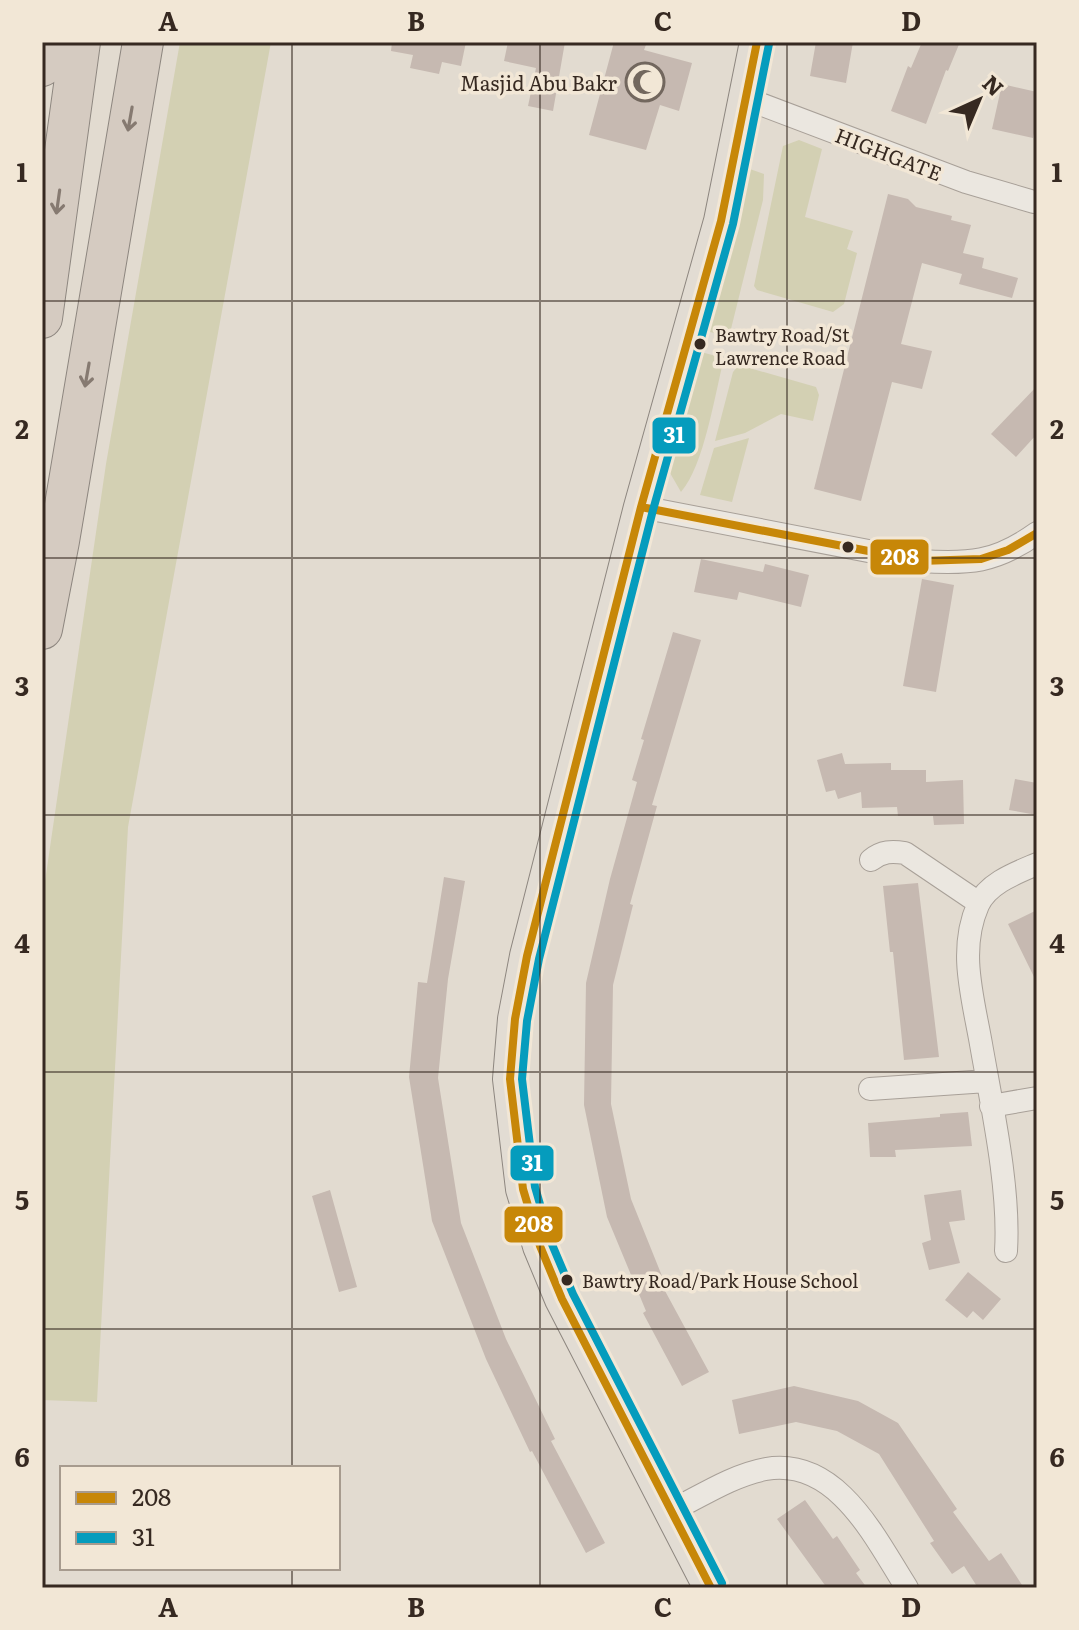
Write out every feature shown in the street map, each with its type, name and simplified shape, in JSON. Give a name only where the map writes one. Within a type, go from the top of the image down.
[{"type":"highway","points":[[42,66],[46,42]]},
{"type":"highway","points":[[42,318],[80,42]]},
{"type":"highway","points":[[42,629],[143,42]]},
{"type":"main road","points":[[711,1588],[562,1299],[540,1246],[523,1189],[510,1079],[515,1019],[527,956],[641,507],[721,221],[747,99],[754,43]]},
{"type":"street","name":"HIGHGATE","points":[[747,99],[966,182],[1034,202]]},
{"type":"street","points":[[641,507],[920,561],[958,564],[988,560],[1013,550],[1037,533]]},
{"type":"street","points":[[871,860],[891,851],[905,853],[979,903]]},
{"type":"street","points":[[1006,1251],[1004,1202],[966,955],[979,903],[992,888],[1008,877],[1037,864]]},
{"type":"street","points":[[870,1089],[987,1081]]},
{"type":"street","points":[[991,1106],[1037,1098]]},
{"type":"street","points":[[671,1511],[739,1477],[769,1468],[795,1470],[841,1493],[861,1517],[907,1588]]},
{"type":"shaded area","points":[[180,42],[271,42],[128,827],[97,1402],[42,1400],[42,902],[106,464]]},
{"type":"shaded area","points":[[799,140],[822,149],[805,217],[853,231],[847,249],[857,253],[844,304],[833,312],[757,290],[754,286],[783,146]]},
{"type":"shaded area","points":[[747,168],[764,174],[763,200],[729,337],[703,330]]},
{"type":"shaded area","points":[[697,351],[724,358],[702,448],[681,492],[670,473],[668,462]]},
{"type":"shaded area","points":[[739,365],[816,387],[819,395],[813,421],[781,414],[745,433],[715,441],[733,372]]},
{"type":"shaded area","points":[[749,438],[732,502],[700,495],[714,448]]},
{"type":"building","points":[[392,42],[466,42],[461,66],[442,62],[439,74],[410,68],[413,55],[391,51]]},
{"type":"building","points":[[508,42],[565,42],[553,111],[528,106],[536,68],[504,61]]},
{"type":"building","name":"Masjid Abu Bakr","points":[[614,42],[647,42],[644,50],[692,63],[679,111],[660,105],[646,150],[589,135]]},
{"type":"building","points":[[816,42],[853,42],[846,83],[810,76]]},
{"type":"building","points":[[922,42],[960,42],[926,124],[891,111],[908,66],[911,68]]},
{"type":"building","points":[[1002,84],[1037,92],[1033,138],[992,129]]},
{"type":"building","points":[[888,194],[971,225],[963,253],[984,258],[982,268],[1018,278],[1012,298],[959,284],[962,274],[922,263],[901,344],[932,351],[922,389],[892,382],[861,501],[814,489]]},
{"type":"building","points":[[1037,386],[1037,434],[1016,457],[991,434]]},
{"type":"building","points":[[701,559],[763,572],[765,564],[809,575],[801,607],[739,592],[737,600],[694,592]]},
{"type":"building","points":[[922,579],[954,585],[936,692],[903,686]]},
{"type":"building","points":[[673,632],[701,640],[652,805],[657,806],[630,904],[633,905],[613,985],[611,1104],[631,1199],[662,1276],[658,1278],[709,1372],[682,1386],[643,1313],[646,1311],[607,1217],[584,1105],[586,983],[637,782],[632,780],[644,740],[641,739]]},
{"type":"building","points":[[842,753],[845,764],[891,763],[891,770],[926,770],[926,782],[963,780],[964,824],[934,825],[933,816],[898,816],[897,807],[862,808],[861,792],[838,799],[835,790],[826,792],[817,760]]},
{"type":"building","points":[[1015,779],[1037,783],[1037,815],[1009,810]]},
{"type":"building","points":[[444,877],[465,881],[448,979],[438,1078],[461,1223],[506,1339],[555,1439],[551,1441],[605,1543],[586,1553],[530,1452],[486,1359],[432,1221],[409,1077],[418,982],[427,983]]},
{"type":"building","points":[[918,883],[939,1057],[904,1060],[883,886]]},
{"type":"building","points":[[1037,910],[1037,983],[1008,924]]},
{"type":"building","points":[[968,1112],[972,1146],[895,1150],[896,1157],[870,1157],[868,1123]]},
{"type":"building","points":[[330,1190],[357,1287],[339,1292],[312,1196]]},
{"type":"building","points":[[961,1190],[965,1220],[949,1222],[960,1263],[929,1270],[922,1243],[931,1240],[924,1195]]},
{"type":"building","points":[[968,1272],[1001,1299],[983,1320],[973,1311],[967,1318],[945,1300]]},
{"type":"building","points":[[794,1386],[858,1401],[898,1423],[957,1509],[953,1512],[989,1561],[1001,1553],[1024,1588],[978,1588],[964,1566],[952,1574],[930,1543],[934,1541],[879,1454],[837,1431],[796,1422],[739,1434],[732,1400]]},
{"type":"building","points":[[805,1500],[833,1539],[837,1536],[860,1570],[856,1573],[867,1588],[827,1588],[777,1519]]},
{"type":"transit line","name":"208","points":[[711,1588],[562,1299],[540,1246],[523,1189],[510,1079],[515,1019],[527,956],[641,507],[721,221],[757,42]]},
{"type":"transit line","name":"31","points":[[722,1583],[573,1294],[551,1242],[535,1187],[522,1079],[527,1021],[539,959],[653,510],[733,224],[769,44]]},
{"type":"transit line","name":"208","points":[[641,507],[920,561],[981,559],[1008,550],[1037,533]]},
{"type":"place","name":"Masjid Abu Bakr","points":[[645,82]]},
{"type":"place","name":"Bawtry Road/St Lawrence Road","points":[[700,344]]},
{"type":"place","name":"Bawtry Road/Park House School","points":[[567,1280]]}]
